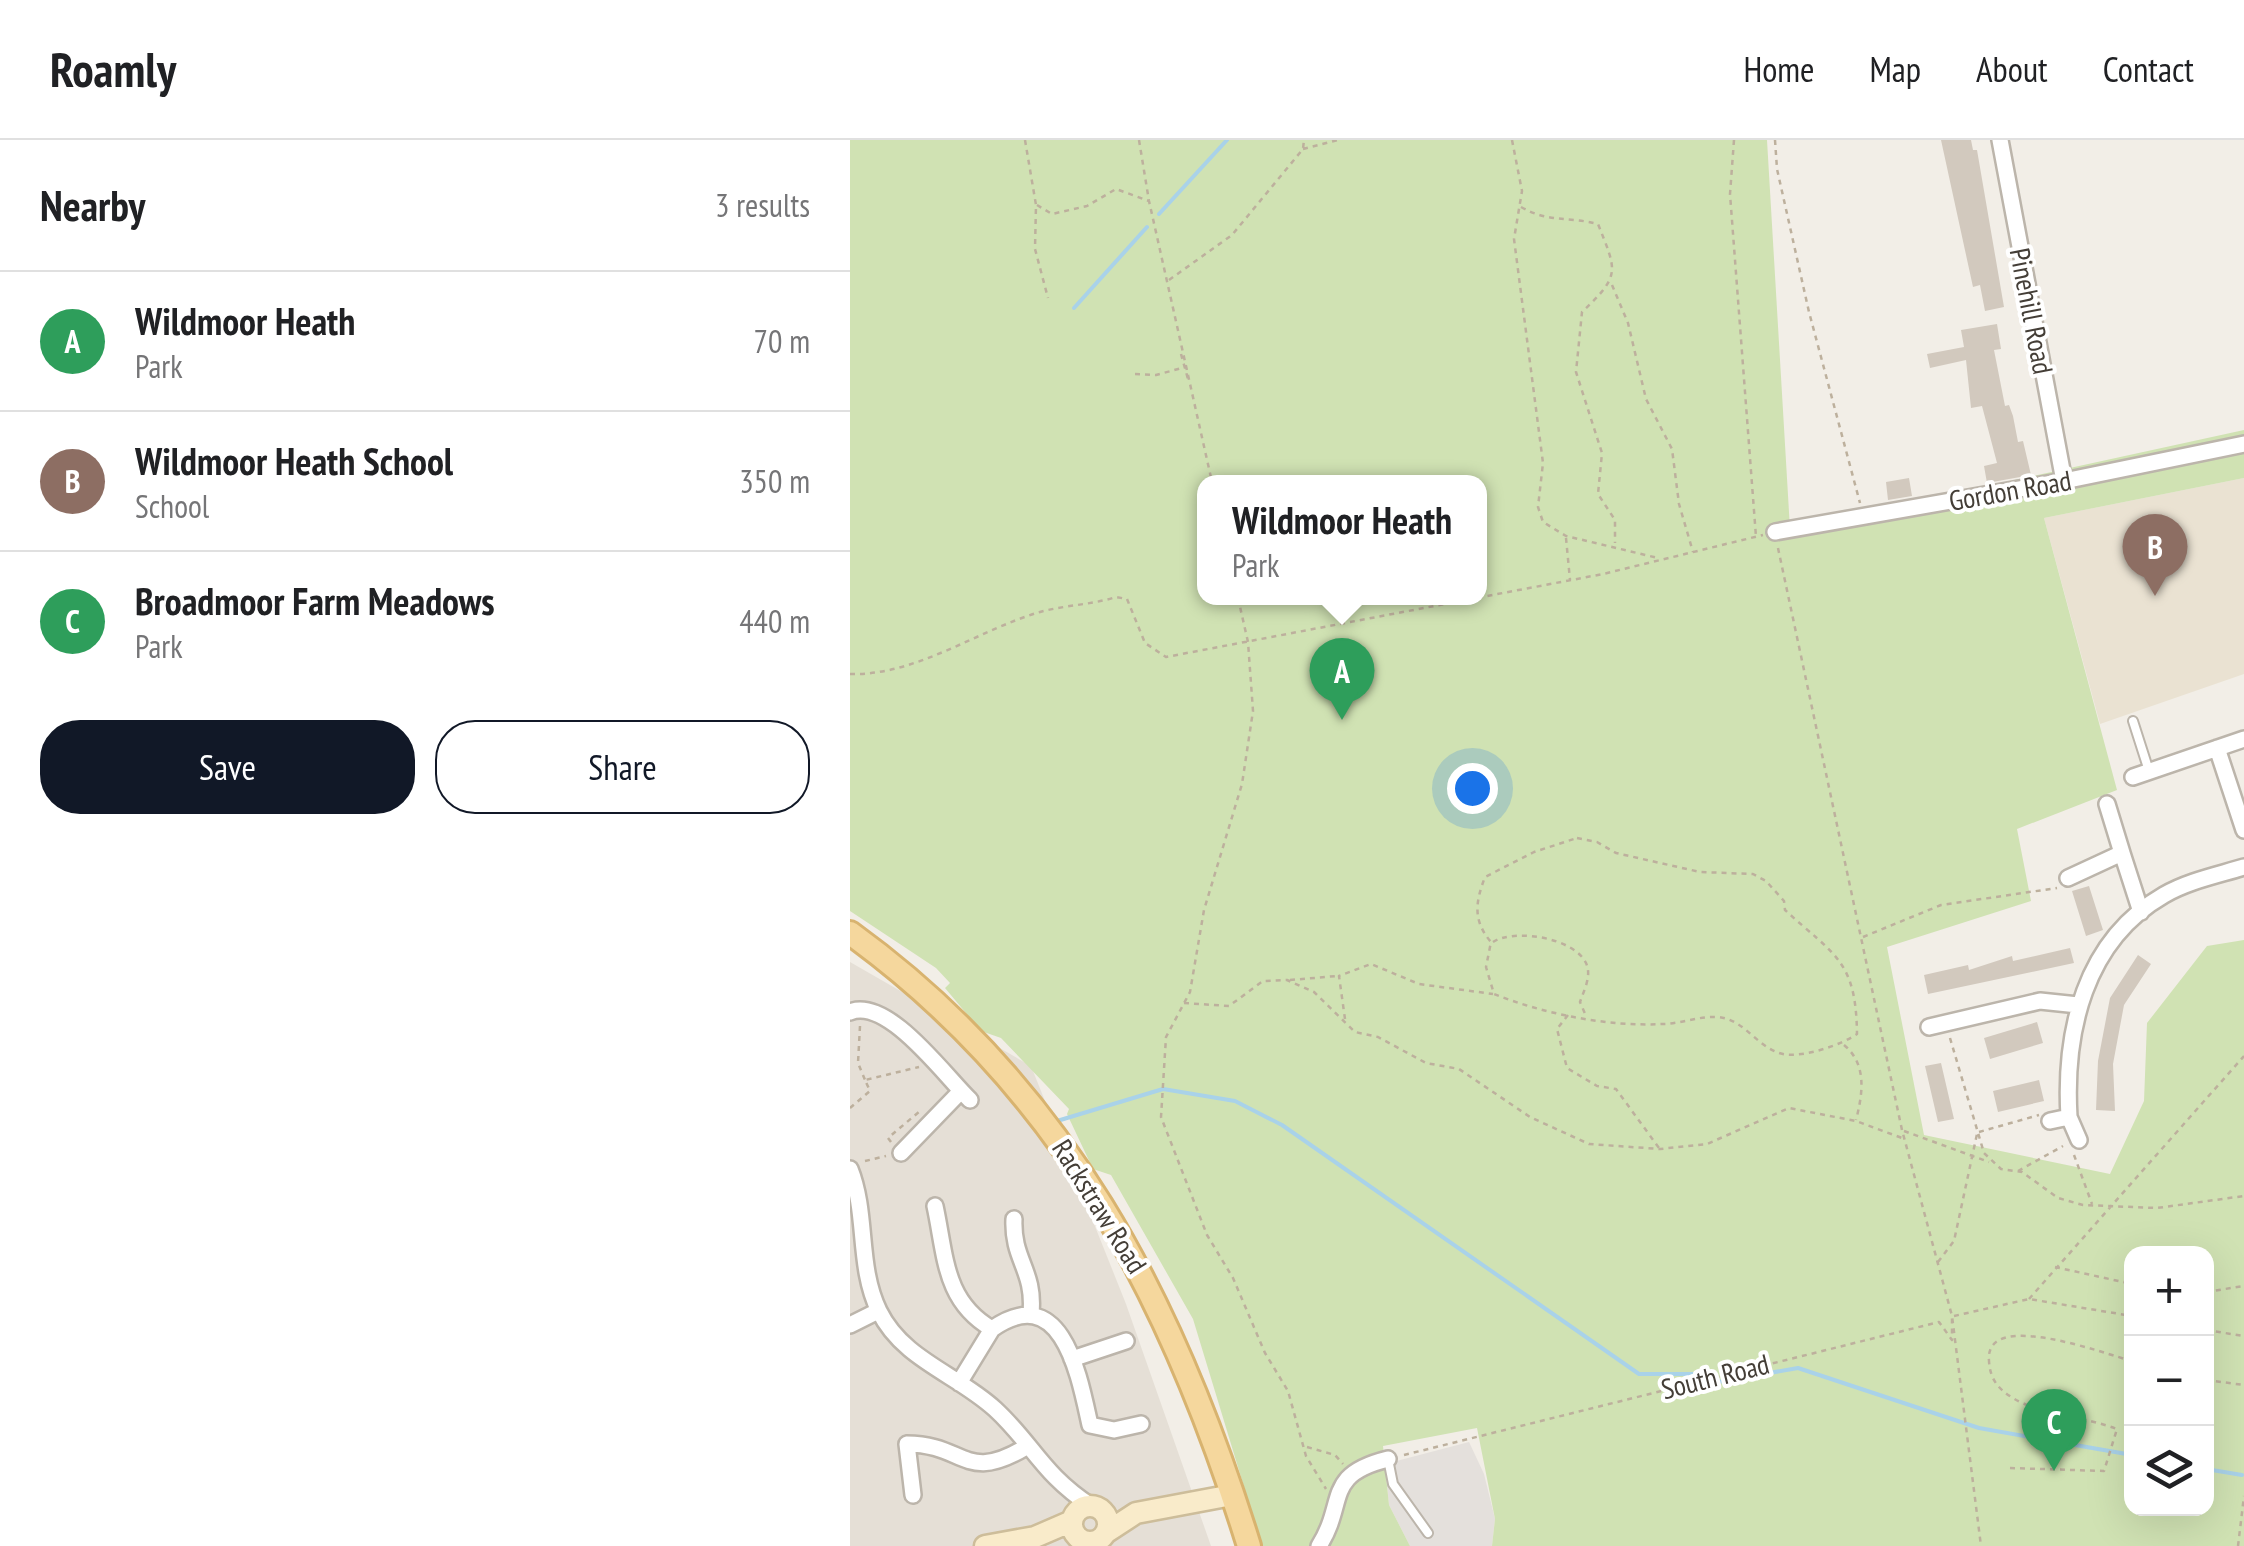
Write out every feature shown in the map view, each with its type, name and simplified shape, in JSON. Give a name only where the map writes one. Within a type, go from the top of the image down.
[{"type":"main road","name":"Rackstraw Road","points":[[850,933],[988,1056],[1076,1164],[1155,1296],[1249,1546]]},
{"type":"street","name":"Pinehill Road","points":[[2000,140],[2064,481]]},
{"type":"street","name":"Gordon Road","points":[[1775,532],[2064,481],[2244,444]]},
{"type":"street","points":[[2141,774],[2244,739]]},
{"type":"street","points":[[2217,748],[2244,830]]},
{"type":"street","points":[[2106,804],[2142,912]]},
{"type":"street","points":[[2067,882],[2122,853]]},
{"type":"street","points":[[2078,1140],[2070,1117],[2070,1040],[2078,1005],[2094,969],[2142,912],[2164,895],[2244,867]]},
{"type":"street","points":[[1938,1025],[2040,1001],[2078,1005]]},
{"type":"street","points":[[856,1011],[890,1018],[966,1096],[900,1153]]},
{"type":"street","points":[[2050,1121],[2070,1117]]},
{"type":"street","points":[[850,1169],[861,1196],[863,1246],[878,1310],[914,1354],[1003,1416],[1063,1488],[1091,1529]]},
{"type":"street","points":[[934,1206],[953,1291],[969,1316],[992,1330]]},
{"type":"street","points":[[1014,1219],[1020,1260],[1034,1284],[1031,1313]]},
{"type":"street","points":[[850,1325],[878,1310]]},
{"type":"street","points":[[960,1383],[992,1330],[1011,1316],[1031,1313],[1053,1324],[1072,1359],[1090,1425],[1114,1430],[1141,1424]]},
{"type":"street","points":[[1072,1359],[1126,1341]]},
{"type":"street","points":[[913,1495],[907,1444],[934,1444],[974,1465],[1000,1463],[1026,1447]]},
{"type":"street","points":[[1319,1546],[1336,1494],[1354,1471],[1388,1459]]},
{"type":"street","points":[[985,1546],[1091,1529],[1136,1513],[1232,1495]]},
{"type":"lane","points":[[2133,721],[2141,774]]},
{"type":"lane","points":[[1388,1459],[1394,1484],[1428,1534]]},
{"type":"path","points":[[1025,140],[1036,204],[1036,249],[1048,298]]},
{"type":"path","points":[[1139,140],[1148,201],[1210,475]]},
{"type":"path","points":[[1167,282],[1232,235],[1303,149],[1304,140]]},
{"type":"path","points":[[1303,149],[1338,140]]},
{"type":"path","points":[[1512,140],[1520,208],[1514,239],[1543,463],[1538,507],[1544,522],[1566,536],[1660,559]]},
{"type":"path","points":[[1734,140],[1730,194],[1756,536]]},
{"type":"path","points":[[1775,140],[1776,169],[1809,312],[1864,516]]},
{"type":"path","points":[[1036,204],[1052,214],[1086,206],[1116,189],[1148,201]]},
{"type":"path","points":[[1520,208],[1544,220],[1570,217],[1598,224],[1615,266],[1612,284],[1628,322],[1646,399],[1672,449],[1679,504],[1693,552]]},
{"type":"path","points":[[1612,284],[1582,312],[1576,372],[1602,453],[1598,494],[1615,520],[1615,545]]},
{"type":"path","points":[[1180,342],[1182,368],[1189,380]]},
{"type":"path","points":[[1135,374],[1156,375],[1182,368]]},
{"type":"path","points":[[1487,596],[1775,532],[1902,1130],[1952,1316],[1960,1360],[1964,1432],[1982,1546]]},
{"type":"path","points":[[1566,536],[1570,580]]},
{"type":"path","points":[[850,674],[869,675],[906,665],[1042,612],[1116,597],[1127,599],[1153,651],[1166,658],[1440,605]]},
{"type":"path","points":[[1240,605],[1248,642],[1253,711],[1242,784],[1204,910],[1184,1003],[1166,1037],[1161,1117],[1207,1235],[1233,1278],[1265,1353],[1288,1391],[1316,1478],[1336,1494]]},
{"type":"path","points":[[1184,1003],[1229,1006],[1263,981],[1339,976],[1370,964],[1419,984],[1494,994],[1587,1018],[1661,1024],[1718,1017],[1740,1024],[1760,1042],[1785,1054],[1843,1044],[1857,1034],[1856,992],[1836,952],[1784,910],[1775,891],[1753,874],[1700,872],[1616,853],[1597,842],[1576,838],[1534,852],[1484,878],[1477,915],[1479,928],[1491,942]]},
{"type":"path","points":[[1861,938],[1965,899],[2067,882]]},
{"type":"path","points":[[1491,942],[1522,932],[1574,950],[1586,964],[1587,985],[1580,1002],[1587,1018]]},
{"type":"path","points":[[1491,942],[1486,967],[1494,994]]},
{"type":"path","points":[[1339,976],[1338,997],[1346,1021],[1355,1032],[1378,1038],[1400,1052],[1459,1069],[1530,1117],[1589,1144],[1660,1149],[1707,1144],[1789,1108],[1856,1121],[1904,1138]]},
{"type":"path","points":[[1287,980],[1314,992],[1346,1021]]},
{"type":"path","points":[[850,1108],[870,1090],[858,1063],[856,1011]]},
{"type":"path","points":[[1568,1015],[1557,1030],[1567,1068],[1597,1086],[1616,1090],[1660,1149]]},
{"type":"path","points":[[1938,1025],[1991,1162]]},
{"type":"path","points":[[1843,1044],[1856,1054],[1863,1092],[1856,1121]]},
{"type":"path","points":[[2029,1299],[2244,1056]]},
{"type":"path","points":[[865,1080],[935,1064]]},
{"type":"path","points":[[1978,1132],[2046,1112],[2050,1121]]},
{"type":"path","points":[[1902,1130],[1945,1144],[1972,1159],[2018,1171],[2058,1198],[2093,1205],[2157,1208],[2244,1196]]},
{"type":"path","points":[[1936,1265],[1954,1241],[1978,1132]]},
{"type":"path","points":[[2018,1171],[2045,1160],[2068,1141],[2093,1205]]},
{"type":"path","points":[[2054,1267],[2124,1282]]},
{"type":"path","points":[[2214,1291],[2244,1286]]},
{"type":"path","name":"South Road","points":[[1388,1459],[1939,1322],[1952,1340],[1952,1316],[2029,1299],[2124,1315]]},
{"type":"path","points":[[2214,1331],[2244,1336]]},
{"type":"path","points":[[2010,1468],[2104,1471],[2117,1430],[2087,1417],[2027,1406],[2010,1396],[1991,1376],[1988,1351],[1998,1339],[2030,1335],[2124,1360]]},
{"type":"path","points":[[2214,1381],[2244,1384]]},
{"type":"path","points":[[1306,1446],[1335,1456],[1354,1471]]},
{"type":"path","points":[[2238,1546],[2244,1496]]},
{"type":"shaded area","points":[[2244,478],[2244,674],[2100,724],[2044,518]]},
{"type":"shaded area","points":[[850,962],[1031,1066],[1126,1304],[1211,1546],[850,1546]]},
{"type":"shaded area","points":[[1469,1442],[1484,1474],[1495,1519],[1492,1546],[1410,1546],[1389,1505],[1385,1464]]},
{"type":"green space","points":[[850,140],[1767,140],[1790,529],[2244,430],[2244,478],[2044,518],[2117,790],[2017,829],[2031,901],[1887,947],[1924,1135],[2110,1174],[2144,1101],[2147,1023],[2207,946],[2244,940],[2244,1546],[1492,1546],[1495,1519],[1477,1428],[1383,1446],[1389,1505],[1410,1546],[1262,1546],[1193,1319],[1111,1175],[1093,1169],[1067,1114],[1069,1109],[1001,1038],[981,1031],[945,988],[950,983],[936,968],[850,911]]},
{"type":"building","points":[[1941,140],[1971,140],[1973,150],[1977,150],[2004,307],[1985,311],[1980,285],[1973,287]]},
{"type":"building","points":[[1997,324],[2001,349],[1994,350],[2005,406],[2009,405],[2013,416],[2018,442],[2023,441],[2031,475],[1987,483],[1984,466],[1997,463],[1982,406],[1971,408],[1966,360],[1930,368],[1927,354],[1964,347],[1961,330]]},
{"type":"building","points":[[1909,478],[1912,496],[1888,500],[1886,482]]},
{"type":"building","points":[[2089,886],[2103,930],[2086,936],[2072,891]]},
{"type":"building","points":[[2070,948],[2074,963],[1928,994],[1924,975],[1968,965],[1969,970],[2012,956],[2013,961]]},
{"type":"building","points":[[2138,955],[2151,964],[2124,1005],[2113,1064],[2115,1111],[2096,1110],[2098,1061],[2110,998]]},
{"type":"building","points":[[2037,1022],[2043,1043],[1990,1059],[1984,1038]]},
{"type":"building","points":[[1941,1063],[1954,1119],[1938,1122],[1925,1066]]},
{"type":"building","points":[[2039,1080],[2044,1101],[1998,1112],[1993,1091]]},
{"type":"waterway","points":[[1159,214],[1227,140]]},
{"type":"waterway","points":[[1074,308],[1147,227]]},
{"type":"waterway","points":[[1057,1121],[1163,1089],[1235,1101],[1282,1125],[1639,1374],[1706,1374],[1718,1382],[1798,1368],[1979,1428],[2124,1454]]},
{"type":"waterway","points":[[2214,1470],[2242,1475]]},
{"type":"place","name":"Wildmoor Heath School","points":[[2155,596]]},
{"type":"place","name":"Wildmoor Heath","points":[[1342,720]]},
{"type":"place","name":"Broadmoor Farm Meadows","points":[[2054,1471]]}]
